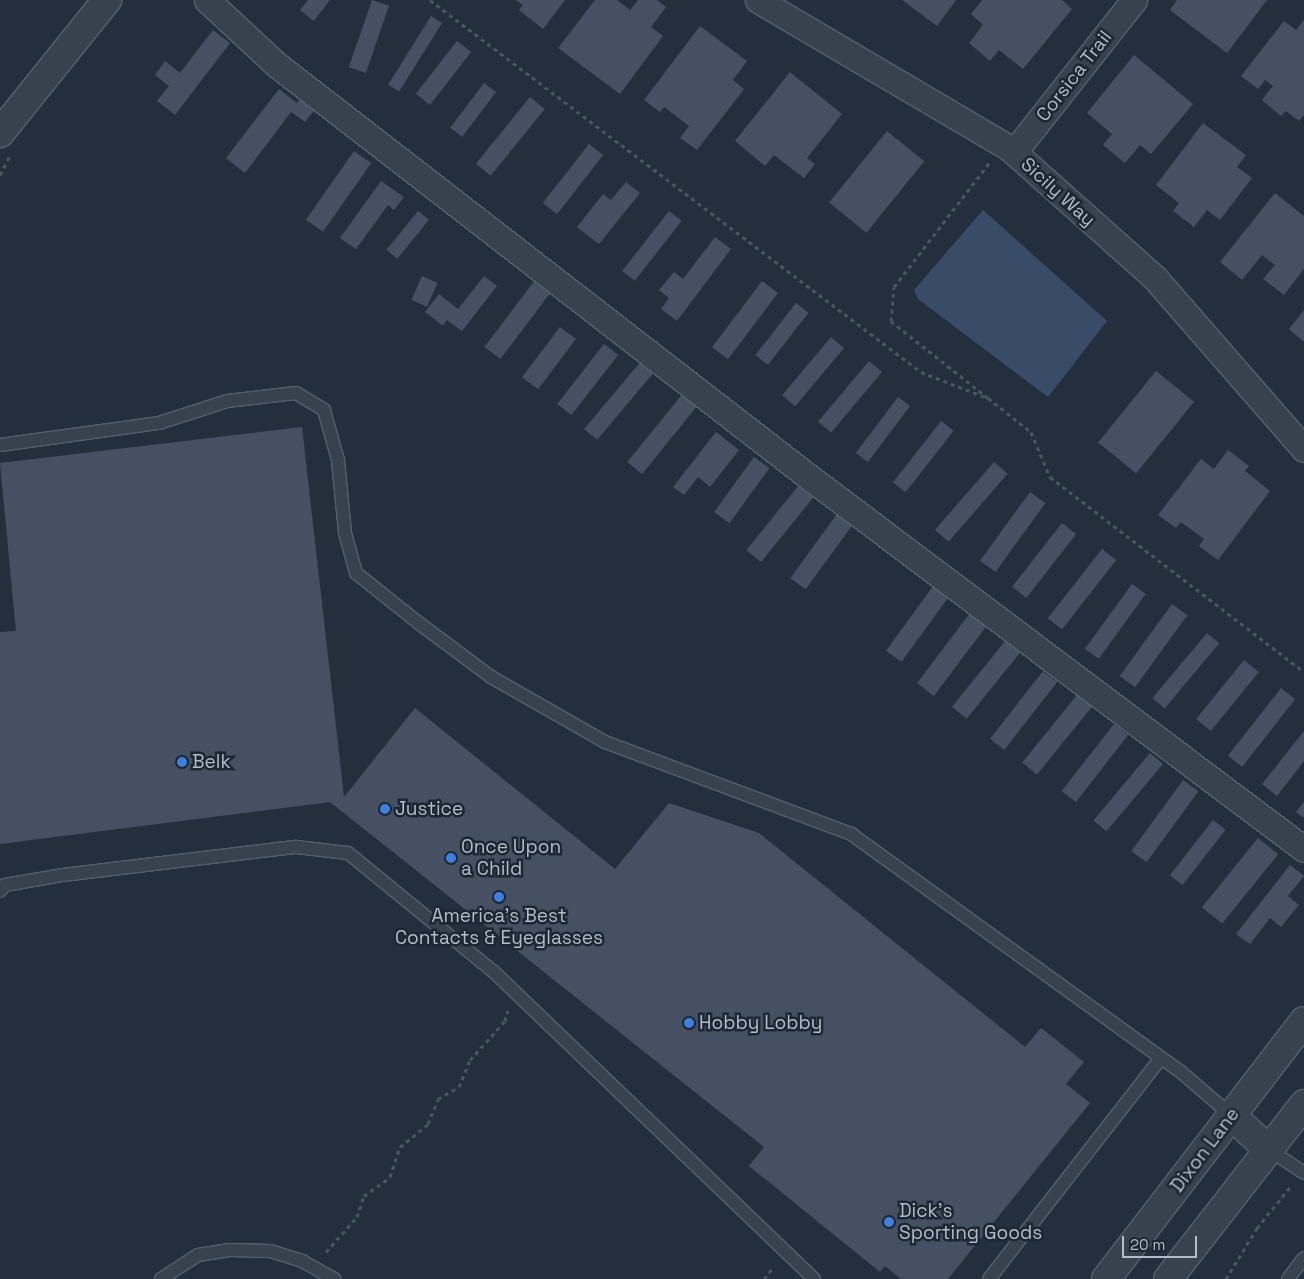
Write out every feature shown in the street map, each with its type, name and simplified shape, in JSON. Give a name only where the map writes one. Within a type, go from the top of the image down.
[{"type":"street","points":[[0,133],[107,0]]},
{"type":"street","points":[[207,0],[277,65],[762,440],[1304,849]]},
{"type":"street","name":"Sicily Way","points":[[758,0],[1008,148],[1154,277],[1304,448]]},
{"type":"street","name":"Corsica Trail","points":[[1008,148],[1134,0]]},
{"type":"street","name":"Dixon Lane","points":[[1106,1279],[1304,1021]]},
{"type":"street","points":[[1168,1279],[1304,1104]]},
{"type":"street","points":[[1231,1115],[1268,1149]]},
{"type":"lane","points":[[0,445],[159,423],[227,401],[296,393],[324,410],[338,460],[345,533],[356,573],[420,624],[491,677],[605,742],[850,834],[1161,1058],[1231,1115]]},
{"type":"lane","points":[[0,891],[6,885],[63,875],[296,846],[348,853],[514,991],[814,1279]]},
{"type":"lane","points":[[989,1279],[1161,1058]]},
{"type":"lane","points":[[1268,1149],[1303,1173]]},
{"type":"lane","points":[[161,1279],[198,1255],[230,1250],[270,1251],[314,1267],[334,1279]]},
{"type":"lane","points":[[1288,1279],[1304,1258]]},
{"type":"path","points":[[430,0],[921,372],[988,398]]},
{"type":"path","points":[[1008,148],[894,287],[891,321],[1031,432],[1050,477],[1304,672]]},
{"type":"path","points":[[314,1267],[357,1217],[364,1196],[390,1177],[400,1147],[428,1124],[438,1099],[459,1087],[470,1060],[505,1021],[514,991]]},
{"type":"path","points":[[1226,1279],[1257,1228],[1303,1173]]},
{"type":"water","points":[[983,210],[1107,321],[1048,397],[918,299],[914,290]]},
{"type":"building","points":[[308,0],[330,0],[314,21],[300,10]]},
{"type":"building","points":[[372,0],[389,6],[366,73],[349,67]]},
{"type":"building","points":[[516,0],[565,0],[543,29],[519,10],[523,5]]},
{"type":"building","points":[[595,0],[617,0],[630,10],[638,0],[657,0],[666,7],[651,27],[663,36],[620,94],[558,48]]},
{"type":"building","points":[[902,0],[956,0],[937,26]]},
{"type":"building","points":[[982,0],[1062,0],[1072,9],[1023,69],[999,50],[990,61],[969,43],[983,25],[971,14]]},
{"type":"building","points":[[1177,0],[1267,0],[1227,53],[1170,10]]},
{"type":"building","points":[[431,16],[442,23],[399,92],[388,85]]},
{"type":"building","points":[[1304,20],[1304,115],[1299,121],[1286,111],[1281,116],[1262,100],[1273,86],[1265,80],[1258,89],[1241,76],[1284,21],[1296,30]]},
{"type":"building","points":[[700,26],[747,61],[733,80],[744,89],[697,150],[680,138],[689,126],[664,107],[660,112],[644,100]]},
{"type":"building","points":[[213,30],[230,43],[175,115],[157,101],[169,86],[155,75],[165,61],[180,73]]},
{"type":"building","points":[[457,41],[471,52],[430,105],[416,94]]},
{"type":"building","points":[[1134,55],[1193,104],[1151,154],[1140,145],[1125,163],[1103,145],[1112,134],[1087,113]]},
{"type":"building","points":[[790,72],[842,114],[807,158],[815,164],[804,178],[774,155],[765,166],[735,141]]},
{"type":"building","points":[[484,83],[496,92],[462,137],[450,128]]},
{"type":"building","points":[[279,89],[297,103],[302,97],[316,108],[305,122],[291,112],[245,173],[226,158]]},
{"type":"building","points":[[530,97],[545,109],[491,176],[476,164]]},
{"type":"building","points":[[1203,123],[1246,155],[1237,167],[1252,178],[1220,220],[1207,210],[1194,227],[1173,211],[1179,203],[1156,185]]},
{"type":"building","points":[[887,131],[924,161],[866,233],[829,202]]},
{"type":"building","points":[[589,144],[603,155],[557,214],[543,203]]},
{"type":"building","points":[[354,151],[371,163],[323,232],[306,220]]},
{"type":"building","points":[[381,181],[404,197],[394,210],[388,205],[356,249],[340,238]]},
{"type":"building","points":[[626,182],[640,193],[599,244],[577,227],[603,194],[611,200]]},
{"type":"building","points":[[1275,193],[1304,216],[1304,269],[1284,295],[1263,279],[1275,265],[1262,255],[1242,280],[1220,262]]},
{"type":"building","points":[[418,211],[429,220],[397,259],[387,250]]},
{"type":"building","points":[[669,211],[682,221],[635,281],[622,271]]},
{"type":"building","points":[[715,237],[731,249],[677,321],[661,309],[669,298],[659,290],[674,272],[683,279]]},
{"type":"building","points":[[422,276],[438,283],[427,307],[411,300]]},
{"type":"building","points":[[484,276],[497,286],[462,331],[447,320],[443,326],[425,312],[439,294],[458,309]]},
{"type":"building","points":[[538,276],[554,288],[500,359],[484,347]]},
{"type":"building","points":[[762,281],[778,293],[728,359],[712,347]]},
{"type":"building","points":[[796,303],[809,313],[768,365],[755,355]]},
{"type":"building","points":[[1304,310],[1304,342],[1289,329]]},
{"type":"building","points":[[560,327],[576,339],[538,389],[522,377]]},
{"type":"building","points":[[831,337],[844,348],[795,406],[782,395]]},
{"type":"building","points":[[604,344],[618,355],[571,415],[557,404]]},
{"type":"building","points":[[642,360],[655,371],[597,440],[584,429]]},
{"type":"building","points":[[869,361],[882,372],[831,432],[818,422]]},
{"type":"building","points":[[1156,371],[1194,402],[1136,473],[1098,442]]},
{"type":"building","points":[[684,392],[699,404],[642,474],[627,462]]},
{"type":"building","points":[[898,397],[910,406],[868,462],[856,453]]},
{"type":"building","points":[[941,421],[954,431],[906,492],[893,482]]},
{"type":"building","points":[[302,427],[344,797],[415,708],[615,869],[669,803],[759,833],[1025,1047],[1041,1028],[1084,1062],[1066,1084],[1090,1103],[948,1279],[901,1279],[885,1266],[880,1272],[749,1166],[764,1147],[330,802],[0,844],[0,632],[16,631],[0,463]]},
{"type":"building","points":[[716,432],[739,450],[710,487],[698,477],[684,495],[673,487]]},
{"type":"building","points":[[1228,450],[1249,466],[1245,471],[1270,491],[1218,560],[1199,546],[1204,539],[1181,522],[1176,528],[1158,515],[1201,459],[1214,469]]},
{"type":"building","points":[[754,457],[769,468],[729,523],[714,512]]},
{"type":"building","points":[[994,462],[1008,474],[949,542],[935,530]]},
{"type":"building","points":[[803,480],[818,492],[761,562],[746,550]]},
{"type":"building","points":[[1030,492],[1045,503],[995,572],[980,561]]},
{"type":"building","points":[[842,507],[857,518],[806,589],[790,578]]},
{"type":"building","points":[[1062,523],[1076,534],[1026,598],[1012,587]]},
{"type":"building","points":[[1102,549],[1116,560],[1062,629],[1048,618]]},
{"type":"building","points":[[936,582],[951,593],[901,662],[886,651]]},
{"type":"building","points":[[1132,584],[1146,594],[1099,659],[1085,649]]},
{"type":"building","points":[[1172,604],[1187,615],[1135,687],[1120,676]]},
{"type":"building","points":[[970,613],[987,626],[934,696],[917,683]]},
{"type":"building","points":[[1207,633],[1219,643],[1165,708],[1152,698]]},
{"type":"building","points":[[1006,640],[1021,652],[967,719],[952,707]]},
{"type":"building","points":[[1244,660],[1259,672],[1211,731],[1196,719]]},
{"type":"building","points":[[1043,671],[1057,682],[1004,750],[990,739]]},
{"type":"building","points":[[1281,688],[1295,699],[1242,767],[1228,756]]},
{"type":"building","points":[[1077,695],[1092,707],[1037,775],[1022,763]]},
{"type":"building","points":[[1114,724],[1128,735],[1076,802],[1062,791]]},
{"type":"building","points":[[1304,731],[1304,761],[1277,796],[1262,784]]},
{"type":"building","points":[[1150,753],[1163,764],[1106,831],[1093,820]]},
{"type":"building","points":[[1183,780],[1198,791],[1147,862],[1131,851]]},
{"type":"building","points":[[1304,802],[1304,818],[1296,812]]},
{"type":"building","points":[[1213,820],[1226,830],[1183,885],[1170,875]]},
{"type":"building","points":[[1258,838],[1278,854],[1222,924],[1202,907]]},
{"type":"building","points":[[1290,865],[1304,876],[1288,896],[1299,905],[1281,927],[1270,918],[1250,944],[1236,934]]},
{"type":"place","name":"Belk","points":[[182,762]]},
{"type":"place","name":"Justice","points":[[385,809]]},
{"type":"place","name":"Once Upon a Child","points":[[451,858]]},
{"type":"place","name":"America's Best Contacts & Eyeglasses","points":[[499,897]]},
{"type":"place","name":"Hobby Lobby","points":[[689,1023]]},
{"type":"place","name":"Dick's Sporting Goods","points":[[889,1222]]}]
